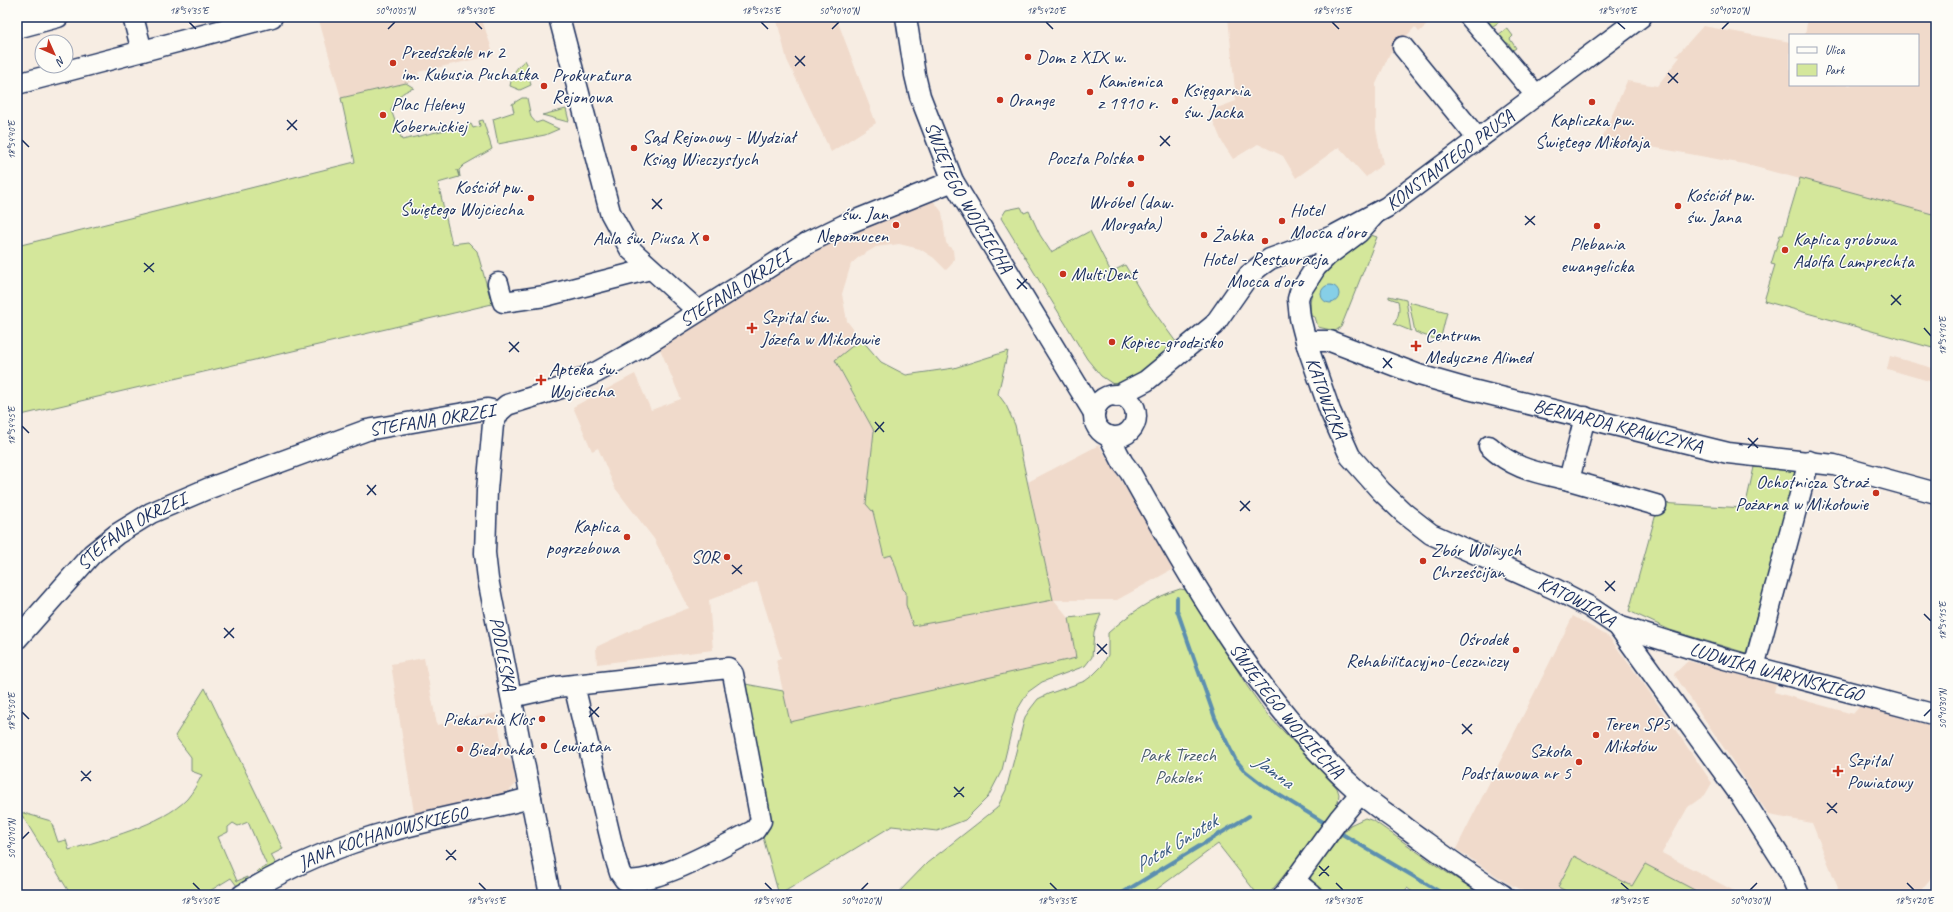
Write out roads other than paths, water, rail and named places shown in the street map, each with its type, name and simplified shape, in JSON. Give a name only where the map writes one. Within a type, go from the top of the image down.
[{"type":"street","points":[[17,28],[58,17]]},
{"type":"street","points":[[134,17],[142,51]]},
{"type":"street","points":[[17,84],[272,17]]},
{"type":"street","points":[[559,17],[610,212],[630,249],[650,269],[698,311]]},
{"type":"street","name":"ŚWIĘTEGO WOJCIECHA","points":[[906,17],[915,75],[920,96],[953,181],[1078,384],[1094,413]]},
{"type":"street","points":[[1470,17],[1536,95]]},
{"type":"street","name":"KONSTANTEGO PRUSA","points":[[1120,399],[1146,382],[1214,325],[1249,275],[1270,260],[1324,240],[1387,207],[1641,17]]},
{"type":"street","points":[[1403,47],[1478,139]]},
{"type":"street","name":"STEFANA OKRZEI","points":[[17,639],[92,554],[117,534],[151,513],[207,490],[367,430],[487,409],[499,412],[507,405],[561,388],[597,372],[647,344],[807,243],[844,225],[953,181]]},
{"type":"street","name":"KATOWICKA","points":[[1300,292],[1308,277],[1327,256],[1358,233],[1375,214]]},
{"type":"street","name":"KATOWICKA","points":[[1270,260],[1288,262],[1294,266],[1297,272],[1300,292],[1298,307],[1307,345],[1330,411],[1350,456],[1404,514],[1431,534],[1555,588],[1588,606],[1618,626],[1646,662],[1743,799],[1789,871],[1799,895]]},
{"type":"street","points":[[498,283],[503,302],[545,296],[650,269]]},
{"type":"street","name":"BERNARDA KRAWCZYKA","points":[[1307,345],[1314,341],[1323,340],[1343,345],[1419,375],[1728,453],[1834,465],[1936,493]]},
{"type":"street","name":"ŚWIĘTEGO WOJCIECHA","points":[[1078,384],[1098,395],[1120,399]]},
{"type":"street","points":[[1120,399],[1136,416],[1129,432],[1116,437],[1108,436],[1099,430],[1094,413],[1100,402],[1120,399]]},
{"type":"street","name":"PODLESKA","points":[[499,412],[493,424],[487,490],[486,554],[488,579],[550,895]]},
{"type":"street","points":[[1569,480],[1584,417]]},
{"type":"street","name":"ŚWIĘTEGO WOJCIECHA","points":[[1129,432],[1128,457],[1130,472]]},
{"type":"street","name":"ŚWIĘTEGO WOJCIECHA","points":[[1108,436],[1185,567],[1239,653],[1304,737],[1360,794],[1449,860],[1503,895]]},
{"type":"street","points":[[1489,446],[1503,458],[1519,467],[1656,505]]},
{"type":"street","points":[[1754,667],[1809,461]]},
{"type":"street","name":"LUDWIKA WARYŃSKIEGO","points":[[1618,626],[1672,644],[1754,667],[1936,715]]},
{"type":"street","points":[[1653,638],[1644,645],[1646,662],[1655,657],[1663,648],[1672,644]]},
{"type":"street","points":[[512,697],[557,687],[574,685],[728,668],[733,674],[761,821],[755,830],[684,866],[635,882],[625,880],[620,873],[615,857],[574,685]]},
{"type":"street","points":[[1312,895],[1290,888],[1327,836],[1360,794]]},
{"type":"street","name":"JANA KOCHANOWSKIEGO","points":[[242,895],[296,865],[391,830],[531,798]]},
{"type":"water","points":[[1330,285],[1336,288],[1339,294],[1336,300],[1330,303],[1324,300],[1321,294],[1324,288]]},
{"type":"waterway","name":"Jamna","points":[[1177,598],[1177,610],[1215,718],[1235,759],[1245,771],[1263,785],[1328,825]]},
{"type":"waterway","name":"Potok Gniotek","points":[[1119,895],[1249,816]]},
{"type":"waterway","name":"Jamna","points":[[1337,831],[1445,895]]},
{"type":"place","name":"Dom z XIX w.","points":[[1028,57]]},
{"type":"place","name":"Przedszkole nr 2 im. Kubusia Puchatka","points":[[393,63]]},
{"type":"place","name":"Prokuratura Rejonowa","points":[[544,86]]},
{"type":"place","name":"Kamienica z 1910 r.","points":[[1090,92]]},
{"type":"place","name":"Orange","points":[[1000,100]]},
{"type":"place","name":"Księgarnia św. Jacka","points":[[1175,101]]},
{"type":"place","name":"Kapliczka pw. Świętego Mikołaja","points":[[1592,102]]},
{"type":"place","name":"Plac Heleny Kobernickiej","points":[[383,115]]},
{"type":"place","name":"Sąd Rejonowy - Wydział Ksiąg Wieczystych","points":[[634,148]]},
{"type":"place","name":"Poczta Polska","points":[[1141,158]]},
{"type":"place","name":"Wróbel (daw. Morgała)","points":[[1131,184]]},
{"type":"place","name":"Kościół pw. Świętego Wojciecha","points":[[531,198]]},
{"type":"place","name":"Kościół pw. św. Jana","points":[[1678,206]]},
{"type":"place","name":"Hotel Mocca d'oro","points":[[1282,221]]},
{"type":"place","name":"św. Jan Nepomucen","points":[[896,225]]},
{"type":"place","name":"Plebania ewangelicka","points":[[1597,226]]},
{"type":"place","name":"Żabka","points":[[1204,235]]},
{"type":"place","name":"Aula św. Piusa X","points":[[706,238]]},
{"type":"place","name":"Hotel - Restauracja Mocca d'oro","points":[[1265,241]]},
{"type":"place","name":"Kaplica grobowa Adolfa Lamprechta","points":[[1785,250]]},
{"type":"place","name":"MultiDent","points":[[1063,274]]},
{"type":"place","name":"Szpital św. Józefa w Mikołowie","points":[[752,328]]},
{"type":"place","name":"Kopiec-grodzisko","points":[[1112,342]]},
{"type":"place","name":"Centrum Medyczne Alimed","points":[[1416,346]]},
{"type":"place","name":"Apteka św. Wojciecha","points":[[541,380]]},
{"type":"place","name":"Ochotnicza Straż Pożarna w Mikołowie","points":[[1876,493]]},
{"type":"place","name":"Kaplica pogrzebowa","points":[[627,537]]},
{"type":"place","name":"SOR","points":[[727,557]]},
{"type":"place","name":"Zbór Wolnych Chrześcijan","points":[[1423,561]]},
{"type":"place","name":"Ośrodek Rehabilitacyjno-Leczniczy","points":[[1516,650]]},
{"type":"place","name":"Piekarnia Klos","points":[[542,719]]},
{"type":"place","name":"Teren SP5 Mikołów","points":[[1596,735]]},
{"type":"place","name":"Lewiatan","points":[[544,746]]},
{"type":"place","name":"Biedronka","points":[[460,749]]},
{"type":"place","name":"Szkoła Podstawowa nr 5","points":[[1579,762]]},
{"type":"place","name":"Szpital Powiatowy","points":[[1838,771]]},
{"type":"park label","name":"Park Trzech Pokoleń","points":[[1178,766]]}]
